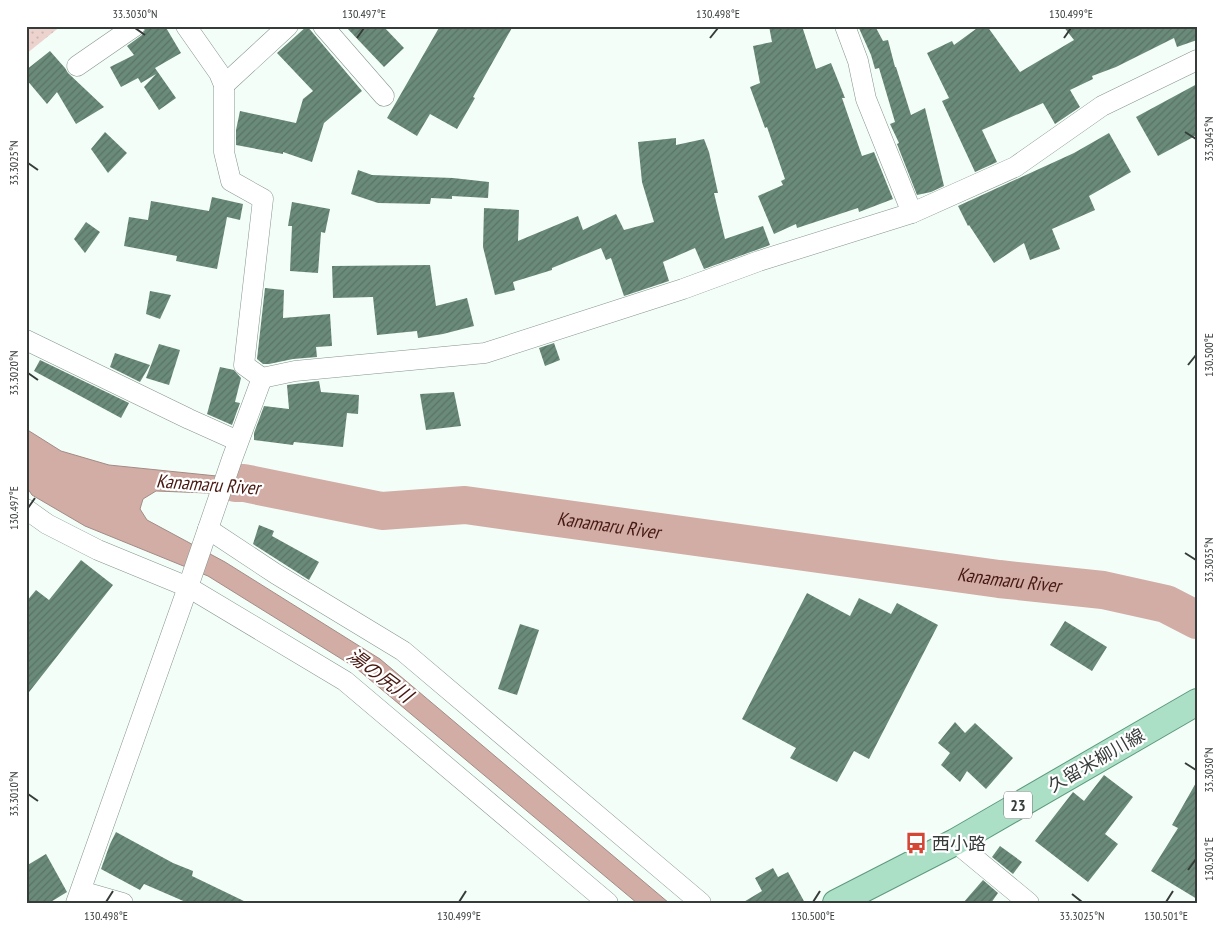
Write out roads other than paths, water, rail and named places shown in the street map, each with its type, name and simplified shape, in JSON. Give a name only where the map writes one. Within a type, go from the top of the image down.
[{"type":"main road","name":"久留米柳川線","points":[[836,903],[955,842],[1197,702]]},
{"type":"street","points":[[77,66],[135,26]]},
{"type":"street","points":[[186,26],[219,73],[224,85],[224,152],[231,181],[263,199],[244,364],[262,378],[295,371],[485,352],[684,289],[759,261],[912,213],[1015,168],[1102,106],[1197,60]]},
{"type":"street","points":[[224,85],[288,26]]},
{"type":"street","points":[[323,26],[384,96]]},
{"type":"street","points":[[845,26],[858,61],[866,99],[912,213]]},
{"type":"street","points":[[26,340],[238,441]]},
{"type":"street","points":[[123,903],[78,897],[191,580],[238,441],[262,378]]},
{"type":"street","points":[[26,509],[47,524],[98,550],[191,580],[345,681],[608,903]]},
{"type":"street","points":[[206,536],[276,574],[403,651],[702,903]]},
{"type":"street","points":[[955,842],[1029,903]]},
{"type":"water","name":"湯の尻川","points":[[26,429],[61,451],[109,465],[285,483],[285,496],[156,491],[143,499],[140,509],[147,520],[225,562],[380,659],[669,903],[637,903],[356,668],[208,576],[85,526],[32,495],[26,486]]},
{"type":"waterway","name":"Kanamaru River","points":[[235,483],[244,483],[382,511],[465,505],[999,579],[1103,590],[1166,604],[1197,620]]},
{"type":"place","name":"西小路","points":[[916,843]]}]
